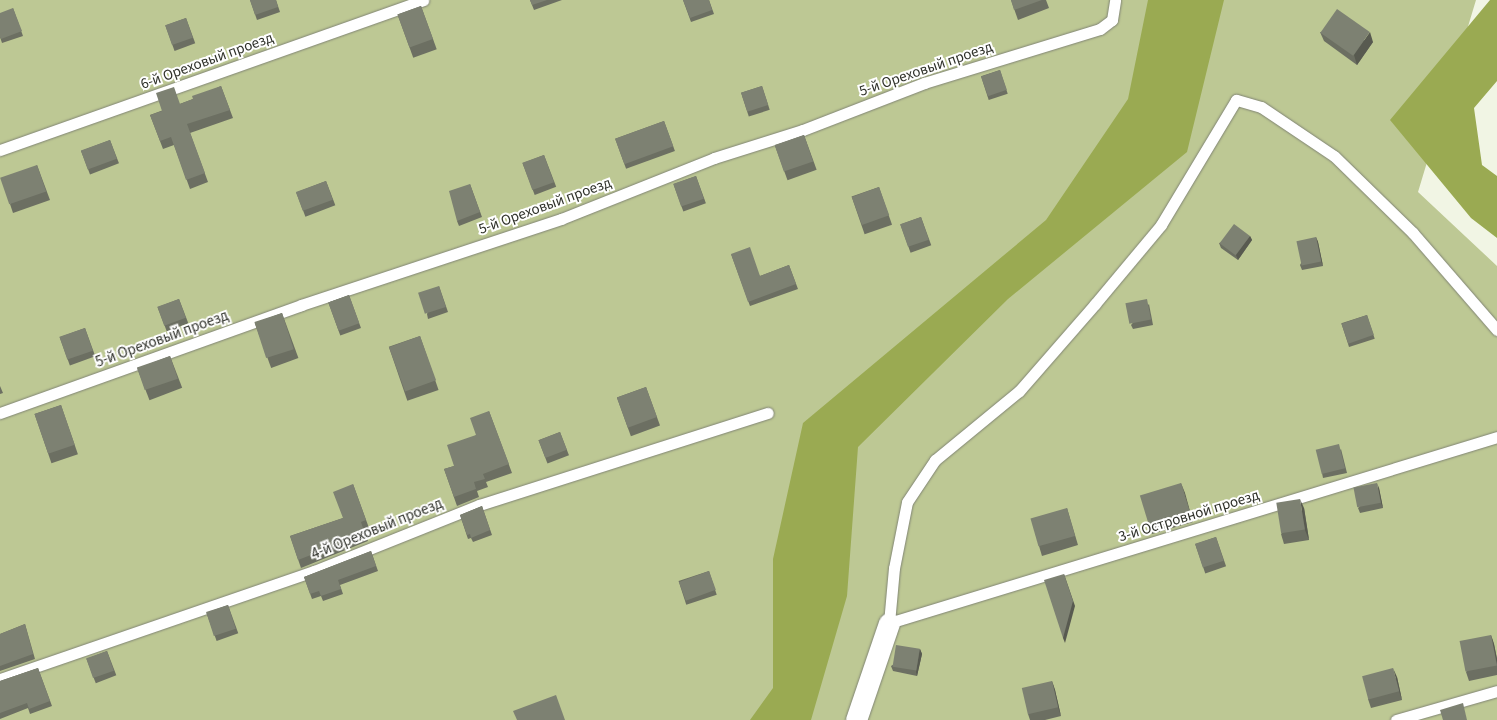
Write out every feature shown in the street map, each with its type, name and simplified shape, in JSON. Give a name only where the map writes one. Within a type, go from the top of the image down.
[{"type":"street","points":[[856,720],[888,623]]},
{"type":"lane","name":"6-й Ореховый проезд","points":[[0,150],[424,0]]},
{"type":"lane","name":"5-й Ореховый проезд","points":[[0,414],[301,305],[561,218],[714,158],[803,130],[924,83],[1100,29],[1112,20],[1115,0]]},
{"type":"lane","points":[[888,623],[894,568],[908,502],[935,460],[1019,391],[1161,225],[1236,100],[1261,107],[1334,156],[1413,232],[1497,330]]},
{"type":"lane","name":"4-й Ореховый проезд","points":[[0,679],[314,571],[479,505],[768,413]]},
{"type":"lane","name":"3-й Островной проезд","points":[[888,623],[1497,436]]},
{"type":"lane","points":[[1396,720],[1497,691]]},
{"type":"shaded area","points":[[0,0],[1476,0],[1418,192],[1497,266],[1497,720],[0,720]]},
{"type":"shaded area","points":[[1148,0],[1224,0],[1187,152],[1008,299],[858,447],[847,596],[811,720],[750,720],[773,688],[773,559],[803,423],[1046,220],[1128,99]]},
{"type":"shaded area","points":[[1490,0],[1497,0],[1497,81],[1474,108],[1482,165],[1497,176],[1497,238],[1471,218],[1390,120]]},
{"type":"building","points":[[250,0],[276,0],[278,7],[255,15]]},
{"type":"building","points":[[530,0],[547,0],[532,5]]},
{"type":"building","points":[[683,0],[709,0],[712,10],[690,18]]},
{"type":"building","points":[[1011,0],[1042,0],[1014,10]]},
{"type":"building","points":[[421,6],[433,39],[409,47],[398,15]]},
{"type":"building","points":[[13,8],[22,31],[1,39],[0,13]]},
{"type":"building","points":[[1337,9],[1370,32],[1353,56],[1320,33]]},
{"type":"building","points":[[186,18],[193,38],[172,45],[165,25]]},
{"type":"building","points":[[1000,70],[1007,90],[988,96],[981,77]]},
{"type":"building","points":[[221,86],[230,110],[187,124],[205,173],[186,180],[171,137],[160,141],[150,115],[162,111],[156,93],[174,87],[180,104],[193,99],[192,96]]},
{"type":"building","points":[[762,86],[768,105],[747,112],[741,93]]},
{"type":"building","points":[[664,121],[673,146],[624,164],[615,139]]},
{"type":"building","points":[[804,135],[813,161],[784,172],[775,145]]},
{"type":"building","points":[[110,140],[117,159],[88,169],[81,151]]},
{"type":"building","points":[[544,155],[554,182],[532,190],[522,163]]},
{"type":"building","points":[[37,165],[46,191],[9,204],[0,178]]},
{"type":"building","points":[[696,176],[704,199],[681,207],[673,184]]},
{"type":"building","points":[[326,181],[333,200],[303,211],[296,192]]},
{"type":"building","points":[[470,184],[480,212],[457,221],[449,191]]},
{"type":"building","points":[[879,187],[889,215],[862,225],[852,197]]},
{"type":"building","points":[[921,217],[929,240],[908,247],[900,224]]},
{"type":"building","points":[[1234,224],[1250,236],[1236,255],[1220,243]]},
{"type":"building","points":[[1316,237],[1321,261],[1302,266],[1296,241]]},
{"type":"building","points":[[750,247],[760,276],[789,265],[796,284],[748,302],[731,254]]},
{"type":"building","points":[[439,286],[446,307],[425,314],[418,293]]},
{"type":"building","points":[[349,295],[359,323],[339,331],[328,303]]},
{"type":"building","points":[[179,299],[186,318],[164,326],[157,307]]},
{"type":"building","points":[[1147,299],[1151,320],[1129,324],[1125,303]]},
{"type":"building","points":[[282,313],[294,349],[266,358],[254,322]]},
{"type":"building","points":[[1367,315],[1374,335],[1348,344],[1341,324]]},
{"type":"building","points":[[85,328],[93,351],[67,359],[59,337]]},
{"type":"building","points":[[420,336],[436,380],[405,391],[389,347]]},
{"type":"building","points":[[170,356],[178,379],[145,390],[137,367]]},
{"type":"building","points":[[646,387],[657,417],[628,428],[617,398]]},
{"type":"building","points":[[61,405],[75,445],[48,454],[35,414]]},
{"type":"building","points":[[489,411],[509,464],[483,474],[485,479],[474,482],[476,489],[454,497],[444,469],[454,466],[447,445],[476,435],[470,418]]},
{"type":"building","points":[[560,432],[567,450],[545,458],[539,440]]},
{"type":"building","points":[[1339,444],[1345,468],[1322,474],[1316,450]]},
{"type":"building","points":[[1181,483],[1190,513],[1149,525],[1140,496]]},
{"type":"building","points":[[1377,483],[1381,503],[1357,507],[1353,488]]},
{"type":"building","points":[[353,484],[366,520],[361,522],[365,534],[298,560],[290,536],[343,518],[333,492]]},
{"type":"building","points":[[1300,499],[1305,530],[1281,533],[1276,503]]},
{"type":"building","points":[[482,506],[490,530],[471,538],[470,534],[467,535],[460,515]]},
{"type":"building","points":[[1067,508],[1075,536],[1038,546],[1030,518]]},
{"type":"building","points":[[1216,537],[1224,561],[1203,568],[1195,544]]},
{"type":"building","points":[[371,551],[376,566],[338,580],[341,589],[321,596],[319,591],[310,594],[304,577]]},
{"type":"building","points":[[709,571],[716,590],[686,601],[679,582]]},
{"type":"building","points":[[1064,574],[1073,601],[1063,638],[1044,580]]},
{"type":"building","points":[[228,605],[236,629],[214,636],[206,612]]},
{"type":"building","points":[[25,624],[33,654],[0,666],[0,634]]},
{"type":"building","points":[[1491,635],[1497,665],[1466,672],[1460,641]]},
{"type":"building","points":[[896,645],[920,649],[916,670],[893,667]]},
{"type":"building","points":[[107,651],[114,671],[93,678],[86,658]]},
{"type":"building","points":[[38,668],[50,701],[29,709],[27,703],[0,713],[0,681]]},
{"type":"building","points":[[1393,668],[1399,691],[1368,699],[1362,676]]},
{"type":"building","points":[[1052,681],[1058,707],[1028,714],[1022,688]]},
{"type":"building","points":[[556,695],[565,720],[517,720],[513,711]]},
{"type":"building","points":[[1463,703],[1467,720],[1443,720],[1440,710]]}]
